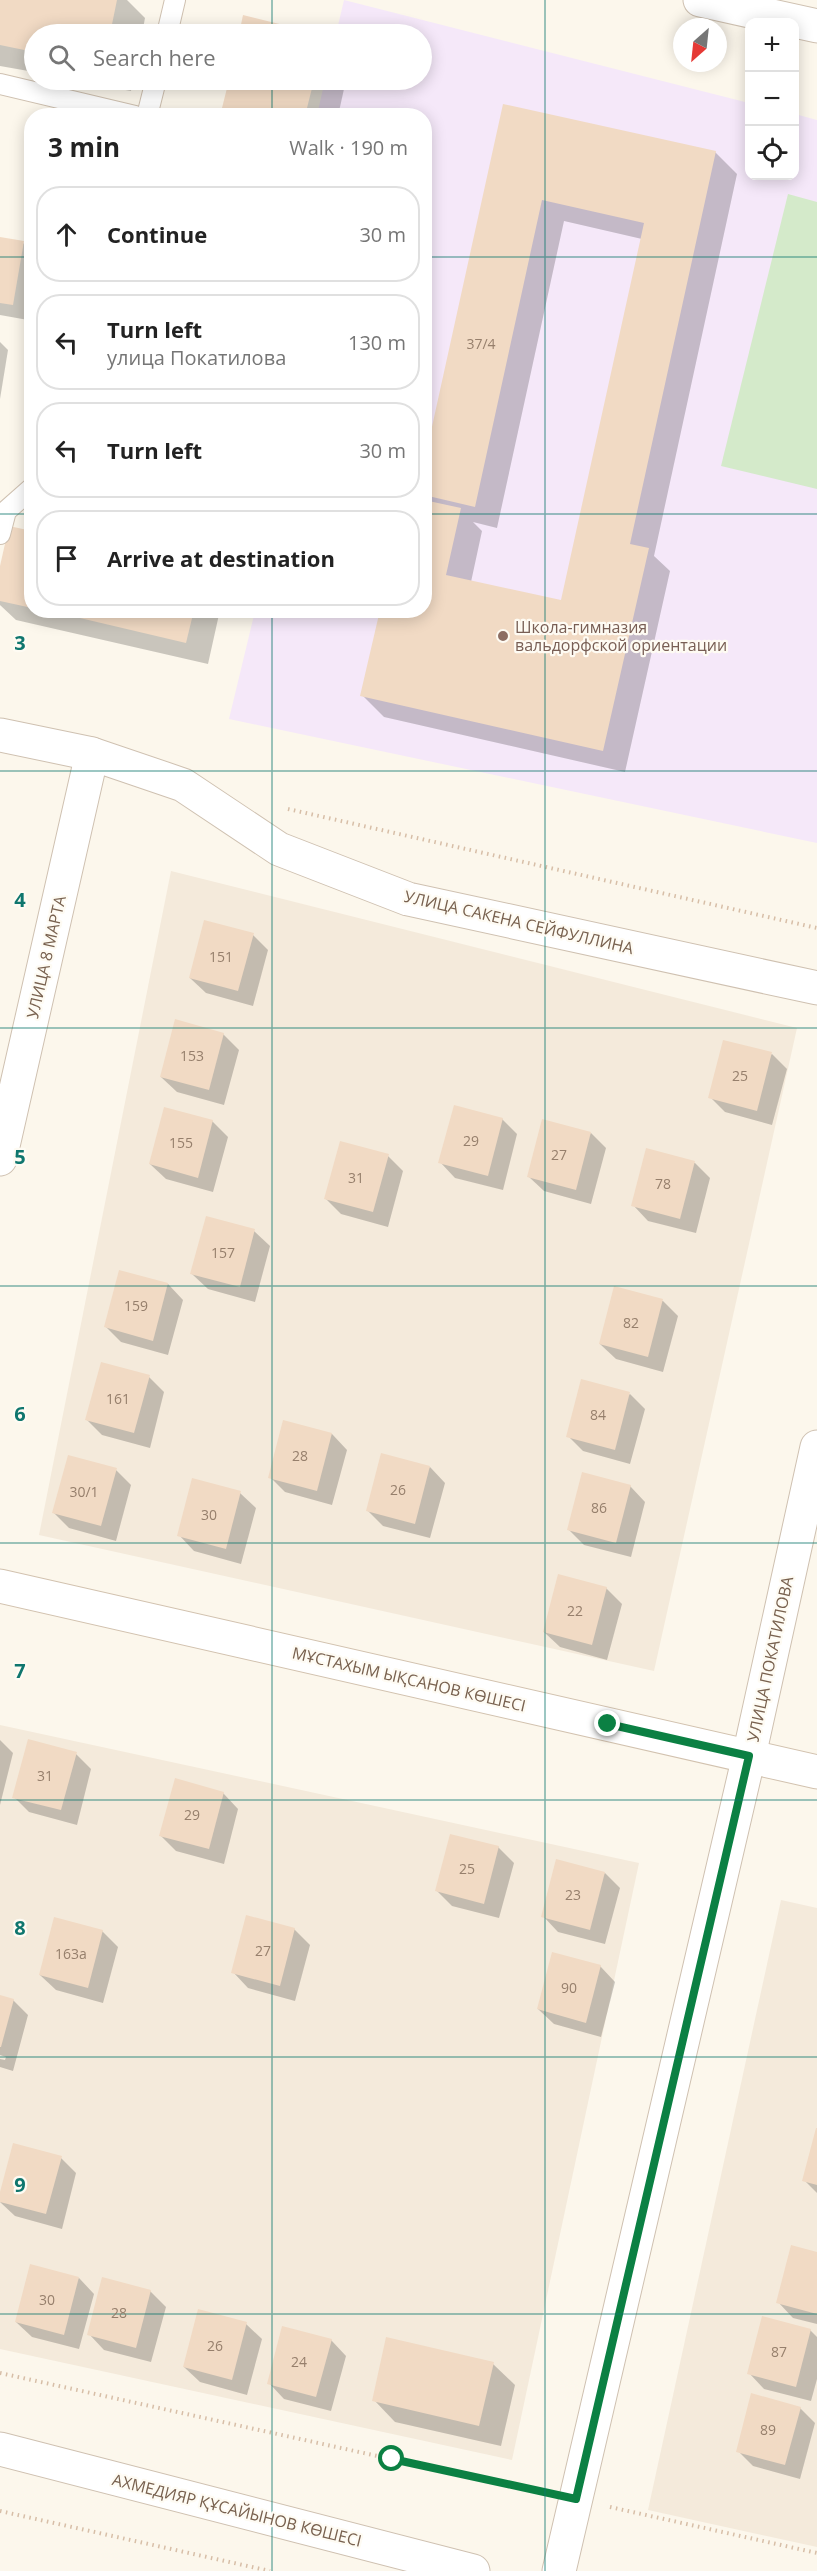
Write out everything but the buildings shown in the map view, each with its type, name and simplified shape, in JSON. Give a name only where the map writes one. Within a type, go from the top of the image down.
[{"type":"street","points":[[700,0],[817,27]]},
{"type":"street","name":"УЛИЦА САКЕНА СЕЙФУЛЛИНА","points":[[0,735],[92,754],[183,785],[279,849],[408,898],[817,988]]},
{"type":"street","name":"УЛИЦА 8 МАРТА","points":[[0,1159],[92,754]]},
{"type":"street","name":"УЛИЦА ПОКАТИЛОВА","points":[[559,2571],[749,1756],[817,1447]]},
{"type":"street","name":"МҰСТАХЫМ ЫҚСАНОВ КӨШЕСІ","points":[[0,1586],[817,1772]]},
{"type":"street","name":"АХМЕДИЯР ҚҰСАЙЫНОВ КӨШЕСІ","points":[[0,2450],[473,2571]]},
{"type":"lane","points":[[169,24],[175,0]]},
{"type":"lane","points":[[0,84],[24,90]]},
{"type":"lane","points":[[25,90],[101,108]]},
{"type":"lane","points":[[149,108],[154,90]]},
{"type":"lane","points":[[0,534],[6,511],[24,495]]},
{"type":"path","points":[[286,809],[817,928]]},
{"type":"path","points":[[0,2373],[817,2553]]},
{"type":"path","points":[[0,2511],[270,2571]]},
{"type":"shaded area","points":[[344,0],[745,102],[745,180],[799,180],[799,115],[817,120],[817,843],[229,719],[253,618],[432,618],[432,108],[319,108],[323,90],[432,90],[432,24],[338,24]]},
{"type":"shaded area","points":[[171,871],[797,1028],[654,1671],[39,1535]]},
{"type":"shaded area","points":[[0,1725],[639,1863],[512,2460],[0,2349]]},
{"type":"shaded area","points":[[781,1900],[817,1908],[817,2547],[648,2510]]},
{"type":"green space","points":[[788,194],[817,202],[817,489],[721,466]]},
{"type":"place","name":"Школа-гимназия вальдорфской ориентации","points":[[503,636]]},
{"type":"route","points":[[392,2459],[576,2499],[749,1756],[608,1724]]}]
